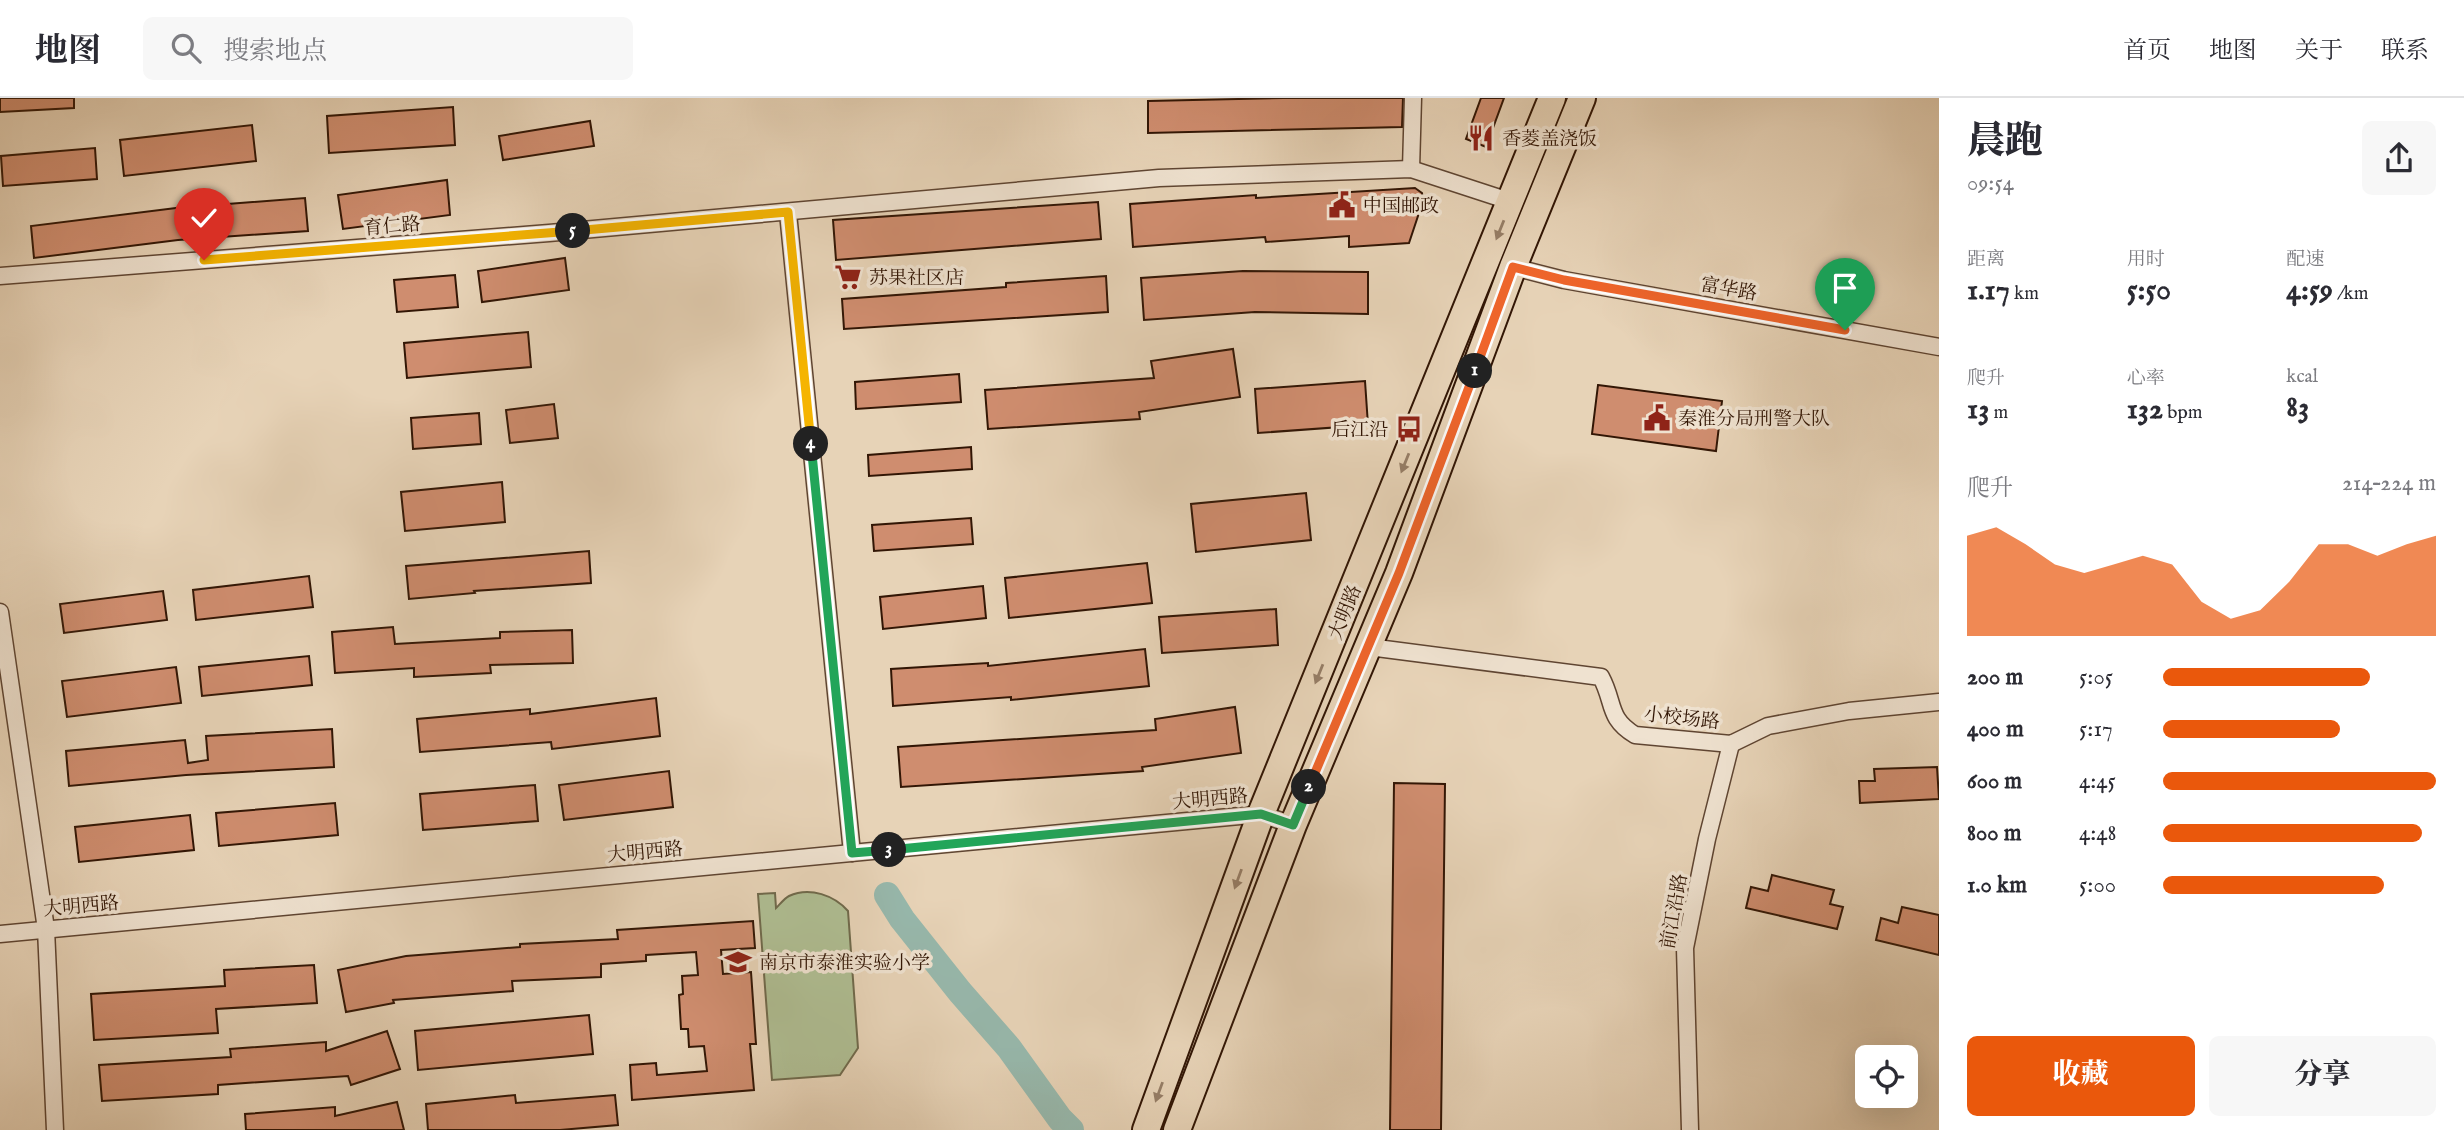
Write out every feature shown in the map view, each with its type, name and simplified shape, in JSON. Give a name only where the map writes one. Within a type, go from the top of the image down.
[{"type":"main road","name":"大明路","points":[[1146,1130],[1261,814],[1552,98]]},
{"type":"main road","points":[[1177,1130],[1293,825],[1369,647],[1513,267],[1582,98]]},
{"type":"street","points":[[1413,98],[1411,169],[1503,199],[1512,199]]},
{"type":"street","name":"育仁路","points":[[0,276],[788,212],[1159,178],[1411,169]]},
{"type":"street","points":[[788,212],[852,853]]},
{"type":"street","name":"富华路","points":[[1513,267],[1564,280],[1939,347]]},
{"type":"street","points":[[0,612],[46,929],[55,1130]]},
{"type":"street","name":"小校场路","points":[[1369,647],[1601,677],[1609,692],[1614,718],[1623,728],[1635,734],[1731,744],[1768,726],[1849,711],[1939,702]]},
{"type":"street","name":"前江沿路","points":[[1690,1130],[1685,948],[1707,839],[1731,744]]},
{"type":"street","name":"大明西路","points":[[0,934],[1261,814],[1293,825]]},
{"type":"green space","points":[[813,892],[829,897],[848,911],[858,1048],[840,1075],[772,1080],[758,894],[775,893],[776,908],[789,896]]},
{"type":"building","points":[[0,98],[74,98],[74,108],[0,112]]},
{"type":"building","points":[[1403,98],[1402,127],[1148,133],[1148,101]]},
{"type":"building","points":[[1481,98],[1504,98],[1486,147],[1466,139]]},
{"type":"building","points":[[453,107],[455,145],[329,153],[327,116]]},
{"type":"building","points":[[590,121],[594,146],[503,160],[499,136]]},
{"type":"building","points":[[252,125],[256,161],[124,176],[120,140]]},
{"type":"building","points":[[95,148],[97,179],[3,186],[1,156]]},
{"type":"building","points":[[447,180],[450,215],[343,229],[338,195]]},
{"type":"building","points":[[1415,188],[1422,193],[1423,201],[1409,243],[1349,247],[1349,236],[1266,242],[1265,237],[1133,247],[1130,204]]},
{"type":"building","points":[[305,198],[308,231],[178,240],[34,258],[31,226],[176,208]]},
{"type":"building","points":[[1098,202],[1101,239],[836,260],[833,220]]},
{"type":"building","points":[[565,258],[569,290],[482,302],[478,271]]},
{"type":"building","points":[[1243,271],[1368,272],[1368,314],[1255,312],[1144,320],[1141,278]]},
{"type":"building","points":[[455,275],[458,307],[397,312],[394,280]]},
{"type":"building","points":[[1106,276],[1108,312],[844,329],[842,299],[1006,287],[1006,283]]},
{"type":"building","points":[[528,332],[531,367],[407,378],[404,343]]},
{"type":"building","points":[[1233,349],[1240,397],[1139,412],[1140,419],[988,429],[985,390],[1154,378],[1151,361]]},
{"type":"building","points":[[959,374],[961,402],[856,409],[855,382]]},
{"type":"building","points":[[1365,381],[1368,425],[1258,433],[1255,389]]},
{"type":"building","name":"秦淮分局刑警大队","points":[[1598,385],[1722,401],[1716,451],[1592,434]]},
{"type":"building","points":[[554,404],[558,438],[510,443],[506,410]]},
{"type":"building","points":[[479,413],[481,444],[413,449],[411,418]]},
{"type":"building","points":[[971,447],[972,469],[869,476],[868,455]]},
{"type":"building","points":[[502,482],[505,522],[405,531],[401,492]]},
{"type":"building","points":[[1306,493],[1311,540],[1196,552],[1191,504]]},
{"type":"building","points":[[971,518],[973,544],[874,551],[872,525]]},
{"type":"building","points":[[589,551],[591,583],[474,591],[475,593],[409,599],[406,566]]},
{"type":"building","points":[[1147,563],[1152,603],[1009,618],[1005,578]]},
{"type":"building","points":[[309,576],[313,607],[196,620],[193,590]]},
{"type":"building","points":[[983,586],[986,618],[883,629],[880,597]]},
{"type":"building","points":[[163,591],[167,620],[64,633],[60,604]]},
{"type":"building","points":[[1276,609],[1278,645],[1162,653],[1159,617]]},
{"type":"building","points":[[393,627],[395,644],[500,638],[500,632],[572,630],[573,663],[490,665],[491,673],[414,677],[414,668],[335,673],[332,632]]},
{"type":"building","points":[[1145,649],[1149,686],[1011,700],[1011,697],[893,706],[891,669],[988,663],[988,666]]},
{"type":"building","points":[[309,656],[312,685],[202,696],[199,667]]},
{"type":"building","points":[[176,667],[181,703],[67,717],[62,681]]},
{"type":"building","points":[[656,698],[660,736],[552,749],[551,742],[420,752],[417,719],[530,709],[530,714]]},
{"type":"building","points":[[1235,707],[1241,753],[1142,767],[1143,771],[901,787],[898,747],[1156,730],[1155,719]]},
{"type":"building","points":[[332,729],[334,767],[186,775],[69,786],[66,751],[185,740],[188,763],[208,760],[206,736]]},
{"type":"building","points":[[1937,767],[1939,799],[1860,803],[1859,781],[1875,781],[1874,769]]},
{"type":"building","points":[[669,771],[673,807],[564,820],[559,785]]},
{"type":"building","points":[[1394,783],[1445,784],[1441,1130],[1390,1130]]},
{"type":"building","points":[[535,785],[538,821],[423,830],[420,794]]},
{"type":"building","points":[[335,803],[338,835],[219,846],[216,813]]},
{"type":"building","points":[[190,815],[194,850],[79,862],[75,827]]},
{"type":"building","points":[[1772,875],[1834,890],[1830,904],[1843,907],[1837,929],[1746,908],[1751,887],[1768,891]]},
{"type":"building","points":[[1902,907],[1939,915],[1939,955],[1876,940],[1881,918],[1898,923]]},
{"type":"building","points":[[753,921],[755,948],[721,950],[723,974],[751,972],[756,1044],[750,1044],[754,1090],[632,1100],[630,1065],[656,1063],[657,1075],[707,1071],[704,1046],[689,1047],[688,1029],[681,1029],[679,995],[683,994],[682,976],[698,975],[696,952],[646,955],[646,961],[601,964],[601,977],[512,981],[513,991],[393,1000],[394,1003],[346,1012],[338,970],[406,956],[520,947],[520,944],[618,939],[617,930]]},
{"type":"building","points":[[314,965],[317,1003],[216,1009],[218,1033],[94,1040],[91,994],[225,986],[224,970]]},
{"type":"building","points":[[589,1015],[593,1054],[418,1070],[415,1031]]},
{"type":"building","points":[[387,1031],[400,1069],[351,1085],[348,1076],[218,1085],[218,1094],[102,1101],[99,1065],[231,1057],[230,1049],[326,1042],[326,1051]]},
{"type":"building","points":[[515,1095],[516,1103],[615,1095],[618,1125],[560,1130],[428,1130],[426,1104]]},
{"type":"building","points":[[397,1102],[404,1130],[246,1130],[245,1114],[335,1107],[335,1116]]},
{"type":"waterway","points":[[887,895],[902,919],[1009,1048],[1060,1119],[1071,1130]]},
{"type":"place","name":"香菱盖浇饭","points":[[1481,138]]},
{"type":"place","name":"中国邮政","points":[[1342,205]]},
{"type":"place","name":"苏果社区店","points":[[848,277]]},
{"type":"place","name":"秦淮分局刑警大队","points":[[1657,418]]},
{"type":"place","name":"后江沿","points":[[1409,429]]},
{"type":"place","name":"南京市泰淮实验小学","points":[[738,962]]},
{"type":"route","points":[[204,260],[788,212],[852,853],[1261,814],[1293,825],[1399,573],[1513,267],[1564,280],[1845,330]]}]
